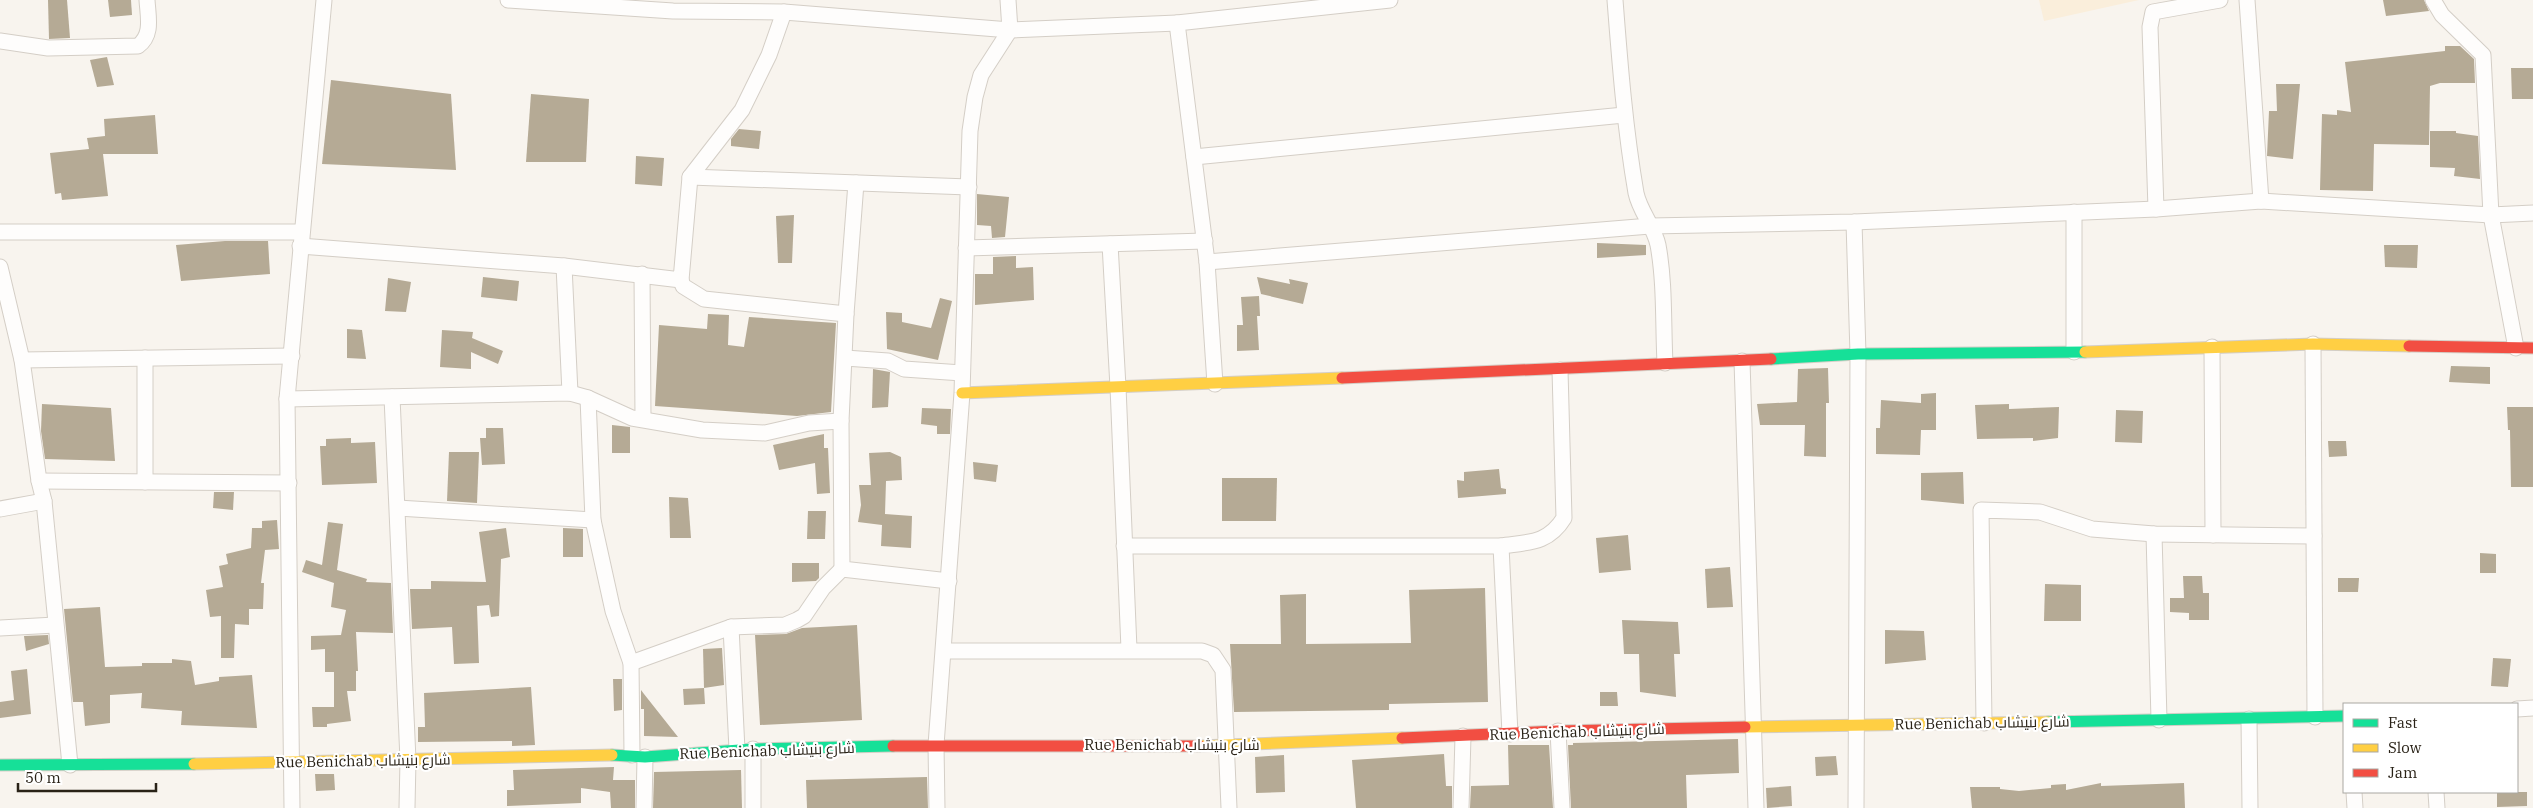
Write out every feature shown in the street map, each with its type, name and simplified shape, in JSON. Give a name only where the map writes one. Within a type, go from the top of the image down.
[{"type":"street","points":[[0,41],[48,48],[138,46],[146,40],[149,30],[147,0]]},
{"type":"street","points":[[292,808],[287,399],[324,0]]},
{"type":"street","points":[[508,0],[673,11],[784,12],[1010,30],[1177,23],[1390,0]]},
{"type":"street","points":[[937,808],[936,745],[962,393],[968,162],[975,97],[981,75],[1010,30],[1008,0]]},
{"type":"street","points":[[1615,0],[1624,116],[1638,204],[1658,243],[1665,363]]},
{"type":"street","points":[[2156,209],[2150,27],[2153,12],[2220,0]]},
{"type":"street","points":[[2248,0],[2261,201]]},
{"type":"street","points":[[2434,0],[2442,15],[2483,55],[2491,215],[2516,348]]},
{"type":"street","points":[[784,12],[762,72],[742,110],[690,177],[681,280],[683,286],[704,299],[846,314]]},
{"type":"street","points":[[1177,23],[1207,262],[1215,384]]},
{"type":"street","points":[[1194,157],[1624,116]]},
{"type":"street","points":[[690,177],[968,187]]},
{"type":"street","points":[[631,663],[731,627],[786,625],[804,616],[823,588],[842,569],[842,421],[846,314],[856,183]]},
{"type":"street","points":[[1207,262],[1650,226],[1854,222],[2156,209],[2261,201],[2491,215],[2533,213]]},
{"type":"street","points":[[2074,212],[2074,352]]},
{"type":"street","points":[[1854,222],[1858,354],[1856,808]]},
{"type":"street","points":[[0,232],[301,239],[642,274],[681,280]]},
{"type":"street","points":[[966,248],[1204,241]]},
{"type":"street","points":[[1110,244],[1129,649]]},
{"type":"street","points":[[564,266],[570,393]]},
{"type":"street","points":[[0,267],[4,294],[22,360],[38,481],[44,501],[70,765]]},
{"type":"street","points":[[642,274],[643,419]]},
{"type":"street","points":[[2313,344],[2315,717]]},
{"type":"street","points":[[962,393],[1560,370],[1858,354],[2074,352],[2313,344],[2533,348]]},
{"type":"street","points":[[2212,347],[2213,535]]},
{"type":"street","points":[[22,360],[292,356]]},
{"type":"street","points":[[145,358],[145,482]]},
{"type":"street","points":[[845,358],[888,361],[904,369],[962,373]]},
{"type":"street","points":[[1742,361],[1756,808]]},
{"type":"street","points":[[1124,546],[1501,546],[1545,538],[1554,532],[1564,518],[1560,370]]},
{"type":"street","points":[[287,399],[570,393],[588,398],[632,418],[702,430],[752,433],[842,421]]},
{"type":"street","points":[[392,397],[408,760],[406,808]]},
{"type":"street","points":[[588,398],[593,520],[613,611],[631,663],[644,808]]},
{"type":"street","points":[[38,481],[289,483]]},
{"type":"street","points":[[0,509],[44,501]]},
{"type":"street","points":[[398,508],[593,520]]},
{"type":"street","points":[[1984,724],[1981,510],[2040,512],[2092,529],[2154,534],[2314,536]]},
{"type":"street","points":[[2154,534],[2160,720]]},
{"type":"street","points":[[1501,546],[1510,734]]},
{"type":"street","points":[[842,569],[949,581]]},
{"type":"street","points":[[0,628],[55,625]]},
{"type":"street","points":[[731,627],[737,750]]},
{"type":"street","points":[[944,650],[1202,650],[1213,655],[1223,670],[1229,808]]},
{"type":"street","points":[[2518,709],[2533,708]]},
{"type":"street","name":"Rue Benichab شارع بنيشاب","points":[[0,765],[292,763],[638,756],[753,749],[936,745],[1226,746],[1558,731],[2343,716]]},
{"type":"street","points":[[2249,719],[2250,808]]},
{"type":"street","points":[[1558,731],[1562,808]]},
{"type":"street","points":[[1461,808],[1463,736]]},
{"type":"street","points":[[753,749],[753,808]]},
{"type":"street","points":[[2354,793],[2355,808]]},
{"type":"street","points":[[2436,793],[2437,808]]},
{"type":"shaded area","points":[[2039,0],[2139,0],[2044,21]]},
{"type":"building","points":[[48,0],[67,0],[70,38],[49,39]]},
{"type":"building","points":[[108,0],[131,0],[132,15],[110,17]]},
{"type":"building","points":[[2383,0],[2424,0],[2429,11],[2386,16]]},
{"type":"building","points":[[2445,46],[2460,46],[2474,59],[2475,83],[2440,83],[2430,86],[2429,145],[2374,144],[2373,191],[2320,190],[2322,114],[2337,115],[2337,110],[2351,112],[2345,62],[2445,51]]},
{"type":"building","points":[[107,57],[114,85],[97,87],[90,60]]},
{"type":"building","points":[[2511,68],[2533,68],[2533,99],[2512,99]]},
{"type":"building","points":[[331,80],[451,94],[456,170],[322,164]]},
{"type":"building","points":[[2276,84],[2300,84],[2293,159],[2267,156],[2269,111],[2277,111]]},
{"type":"building","points":[[531,94],[589,99],[586,162],[526,162]]},
{"type":"building","points":[[155,115],[158,154],[103,154],[108,196],[62,200],[61,193],[55,194],[50,153],[89,149],[87,138],[105,136],[104,119]]},
{"type":"building","points":[[739,129],[761,131],[759,149],[731,146],[731,139]]},
{"type":"building","points":[[2430,131],[2456,131],[2456,133],[2478,136],[2480,179],[2454,176],[2455,168],[2430,167]]},
{"type":"building","points":[[636,156],[664,158],[662,186],[635,184]]},
{"type":"building","points":[[977,194],[1009,197],[1005,237],[992,238],[991,226],[977,225]]},
{"type":"building","points":[[794,215],[792,263],[778,263],[776,216]]},
{"type":"building","points":[[225,241],[268,241],[270,274],[181,281],[176,245]]},
{"type":"building","points":[[1597,243],[1646,245],[1646,255],[1597,258]]},
{"type":"building","points":[[2384,245],[2418,245],[2417,268],[2385,267]]},
{"type":"building","points":[[1016,256],[1016,268],[1033,267],[1034,300],[975,305],[975,274],[993,274],[993,257]]},
{"type":"building","points":[[483,277],[519,281],[517,301],[481,297]]},
{"type":"building","points":[[1257,277],[1290,284],[1289,279],[1308,283],[1303,304],[1261,294]]},
{"type":"building","points":[[388,278],[411,282],[406,312],[385,311]]},
{"type":"building","points":[[1259,296],[1260,316],[1257,316],[1259,350],[1237,351],[1237,325],[1243,325],[1241,297]]},
{"type":"building","points":[[940,298],[952,301],[938,360],[887,349],[886,312],[902,313],[902,322],[931,328]]},
{"type":"building","points":[[708,314],[729,315],[728,345],[744,347],[749,317],[836,323],[831,412],[797,416],[655,406],[659,325],[707,329]]},
{"type":"building","points":[[347,329],[362,330],[366,359],[347,358]]},
{"type":"building","points":[[442,330],[473,332],[472,338],[503,351],[498,364],[471,352],[471,369],[440,367]]},
{"type":"building","points":[[2451,366],[2490,367],[2490,384],[2449,382]]},
{"type":"building","points":[[1828,368],[1829,403],[1826,403],[1826,457],[1804,456],[1805,425],[1760,425],[1757,404],[1797,402],[1798,369]]},
{"type":"building","points":[[873,369],[890,372],[888,407],[872,408]]},
{"type":"building","points":[[1936,393],[1936,430],[1921,430],[1920,455],[1876,454],[1876,428],[1880,428],[1881,400],[1921,403],[1921,394]]},
{"type":"building","points":[[42,404],[111,408],[115,461],[45,459],[41,431]]},
{"type":"building","points":[[2009,404],[2009,409],[2059,407],[2058,438],[2033,441],[2033,438],[1977,439],[1975,405]]},
{"type":"building","points":[[2507,407],[2533,407],[2533,487],[2511,487],[2510,430],[2508,430]]},
{"type":"building","points":[[922,408],[951,409],[950,434],[937,434],[937,426],[921,424]]},
{"type":"building","points":[[2116,410],[2143,411],[2142,443],[2115,442]]},
{"type":"building","points":[[612,425],[630,427],[630,453],[612,453]]},
{"type":"building","points":[[486,428],[503,428],[505,464],[482,465],[480,438],[486,438]]},
{"type":"building","points":[[824,434],[824,448],[828,448],[830,493],[817,494],[815,463],[779,470],[773,445]]},
{"type":"building","points":[[351,438],[351,443],[375,442],[377,483],[322,485],[320,446],[326,446],[326,439]]},
{"type":"building","points":[[2328,441],[2346,441],[2347,456],[2329,457]]},
{"type":"building","points":[[449,452],[479,452],[477,503],[447,501]]},
{"type":"building","points":[[890,452],[901,457],[902,480],[886,481],[885,514],[912,516],[911,548],[881,546],[882,525],[858,522],[861,505],[859,485],[871,485],[869,453]]},
{"type":"building","points":[[973,462],[998,465],[996,482],[974,479]]},
{"type":"building","points":[[1499,469],[1501,488],[1506,489],[1506,494],[1458,498],[1457,480],[1464,481],[1464,472]]},
{"type":"building","points":[[1963,472],[1964,504],[1921,500],[1921,473]]},
{"type":"building","points":[[1222,478],[1277,478],[1276,521],[1222,521]]},
{"type":"building","points":[[214,492],[234,492],[233,510],[213,508]]},
{"type":"building","points":[[669,497],[688,498],[691,538],[670,538]]},
{"type":"building","points":[[808,511],[826,511],[825,539],[807,539]]},
{"type":"building","points":[[277,520],[279,549],[265,550],[261,583],[264,583],[263,609],[249,609],[249,625],[235,624],[234,658],[221,658],[221,616],[210,617],[206,590],[223,587],[219,566],[228,564],[226,554],[251,548],[252,528],[262,528],[262,521]]},
{"type":"building","points":[[328,522],[343,524],[337,570],[367,579],[366,582],[391,583],[393,633],[356,632],[358,671],[356,671],[356,691],[347,691],[351,721],[327,724],[327,727],[313,727],[312,707],[334,707],[334,672],[325,672],[325,649],[311,650],[311,636],[341,635],[346,610],[331,607],[334,583],[302,572],[306,560],[322,565]]},
{"type":"building","points":[[506,528],[510,557],[501,559],[499,616],[491,617],[489,605],[477,606],[479,663],[454,664],[452,627],[412,629],[410,589],[431,589],[431,581],[486,582],[479,532]]},
{"type":"building","points":[[563,528],[583,529],[583,557],[563,557]]},
{"type":"building","points":[[1628,535],[1631,570],[1599,573],[1596,538]]},
{"type":"building","points":[[2480,553],[2496,554],[2496,573],[2480,573]]},
{"type":"building","points":[[792,563],[819,563],[819,578],[816,581],[792,582]]},
{"type":"building","points":[[1730,567],[1733,607],[1707,608],[1705,569]]},
{"type":"building","points":[[2183,576],[2202,576],[2203,593],[2209,593],[2209,620],[2189,620],[2189,613],[2170,612],[2170,598],[2184,598]]},
{"type":"building","points":[[2338,578],[2359,578],[2358,592],[2338,592]]},
{"type":"building","points":[[2045,584],[2081,585],[2081,621],[2044,621]]},
{"type":"building","points":[[1485,588],[1488,702],[1389,704],[1389,710],[1234,712],[1230,644],[1281,644],[1280,595],[1306,594],[1306,644],[1411,643],[1409,590]]},
{"type":"building","points":[[100,607],[105,667],[142,666],[142,663],[172,663],[172,659],[191,661],[195,685],[219,681],[219,677],[252,675],[257,728],[181,725],[182,711],[141,708],[142,693],[110,695],[110,723],[85,726],[83,702],[73,702],[64,609]]},
{"type":"building","points":[[1622,620],[1678,622],[1680,654],[1674,654],[1676,697],[1640,692],[1639,654],[1624,654]]},
{"type":"building","points":[[857,625],[862,720],[760,725],[755,635],[786,634],[802,628]]},
{"type":"building","points":[[1885,630],[1924,631],[1926,660],[1885,664]]},
{"type":"building","points":[[48,635],[49,644],[26,651],[24,636]]},
{"type":"building","points":[[722,648],[724,685],[704,688],[703,649]]},
{"type":"building","points":[[2493,658],[2511,659],[2508,687],[2491,686]]},
{"type":"building","points":[[27,669],[31,714],[0,718],[0,702],[14,700],[11,671]]},
{"type":"building","points":[[613,679],[622,679],[622,710],[614,711]]},
{"type":"building","points":[[531,687],[535,745],[512,746],[512,741],[418,742],[418,727],[425,727],[424,693]]},
{"type":"building","points":[[704,688],[705,704],[684,705],[683,689]]},
{"type":"building","points":[[641,690],[678,737],[644,736],[644,709],[641,709]]},
{"type":"building","points":[[1600,692],[1617,692],[1618,706],[1600,706]]},
{"type":"building","points":[[1738,739],[1739,773],[1686,775],[1687,808],[1571,808],[1568,745],[1573,745],[1573,743]]},
{"type":"building","points":[[1508,745],[1549,745],[1553,808],[1470,808],[1471,786],[1509,785]]},
{"type":"building","points":[[1444,754],[1446,786],[1452,786],[1452,808],[1356,808],[1352,760]]},
{"type":"building","points":[[1284,755],[1285,792],[1256,793],[1255,757]]},
{"type":"building","points":[[1836,756],[1838,775],[1816,776],[1815,757]]},
{"type":"building","points":[[614,767],[613,780],[635,780],[635,808],[611,808],[610,792],[581,788],[581,803],[507,806],[507,790],[514,790],[513,770]]},
{"type":"building","points":[[741,770],[742,808],[653,808],[654,772]]},
{"type":"building","points":[[315,774],[334,774],[335,790],[316,791]]},
{"type":"building","points":[[927,777],[928,808],[807,808],[806,780]]},
{"type":"building","points":[[2101,783],[2101,786],[2184,783],[2185,808],[1972,808],[1970,787],[2000,787],[2000,789],[2019,791],[2051,788],[2051,785],[2066,784],[2066,790]]},
{"type":"building","points":[[1791,786],[1792,806],[1767,808],[1766,788]]},
{"type":"building","points":[[2527,792],[2527,806],[2497,807],[2497,793]]},
{"type":"traffic: fast","points":[[1771,359],[1858,354],[2085,352]]},
{"type":"traffic: fast","points":[[2048,722],[2343,716]]},
{"type":"traffic: fast","points":[[612,755],[645,757],[753,749],[893,746]]},
{"type":"traffic: fast","points":[[0,765],[194,764]]},
{"type":"traffic: slow","points":[[2085,352],[2313,344],[2409,346]]},
{"type":"traffic: slow","points":[[962,393],[1342,378]]},
{"type":"traffic: slow","points":[[1745,727],[2048,722]]},
{"type":"traffic: slow","points":[[1200,746],[1402,738]]},
{"type":"traffic: slow","points":[[194,764],[612,755]]},
{"type":"traffic: jam","points":[[2409,346],[2533,348]]},
{"type":"traffic: jam","points":[[1342,378],[1771,359]]},
{"type":"traffic: jam","points":[[1402,738],[1558,731],[1745,727]]},
{"type":"traffic: jam","points":[[893,746],[1200,746]]}]
